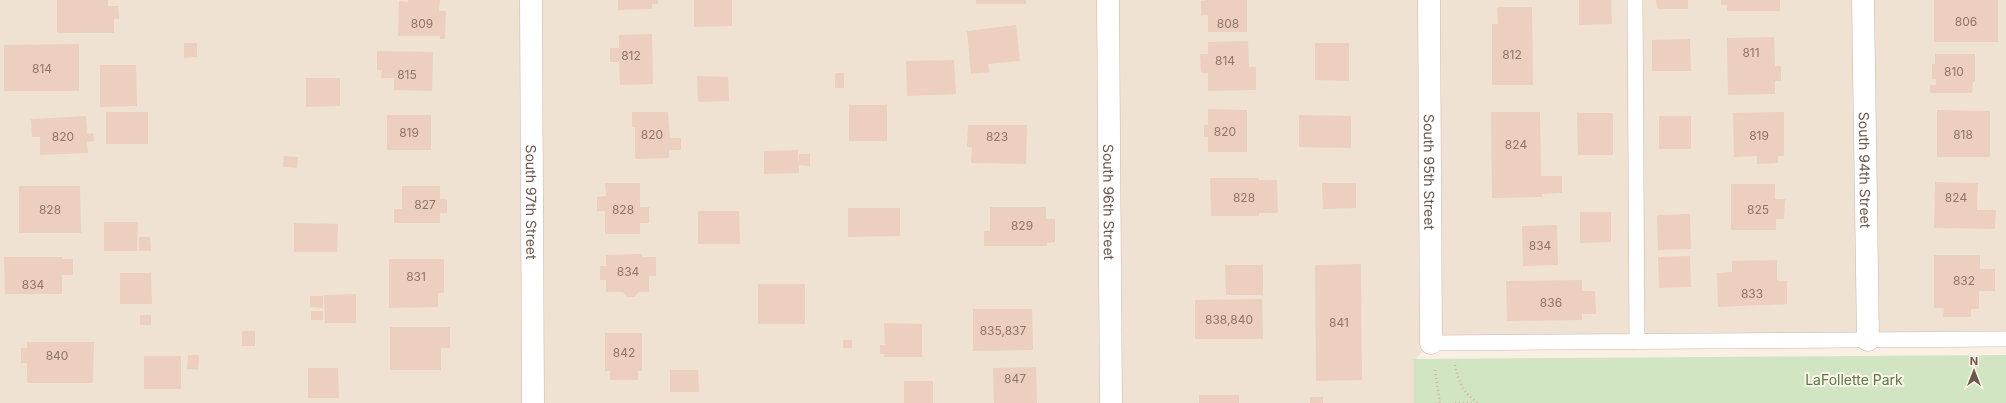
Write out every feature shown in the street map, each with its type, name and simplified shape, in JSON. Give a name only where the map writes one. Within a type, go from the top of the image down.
[{"type":"street","name":"South 97th Street","points":[[531,0],[533,403]]},
{"type":"street","name":"South 96th Street","points":[[1108,0],[1111,403]]},
{"type":"street","name":"South 95th Street","points":[[1429,0],[1442,343]]},
{"type":"street","name":"South 94th Street","points":[[1863,0],[1868,340]]},
{"type":"lane","points":[[1635,0],[1637,342]]},
{"type":"lane","points":[[1442,343],[2006,339]]},
{"type":"path","points":[[1440,403],[1442,343]]},
{"type":"path","points":[[1442,343],[1458,379],[1469,397],[1478,403]]},
{"type":"path","points":[[1455,403],[1472,403]]},
{"type":"shaded area","points":[[0,0],[2006,0],[2006,338],[1431,343],[1414,360],[1414,403],[0,403]]},
{"type":"green space","name":"LaFollette Park","points":[[2006,355],[2006,403],[1414,403],[1414,359]]},
{"type":"building","points":[[57,0],[108,0],[108,6],[118,6],[119,19],[114,19],[114,33],[57,33]]},
{"type":"building","points":[[408,0],[440,0],[439,11],[446,11],[445,39],[440,39],[440,36],[398,36],[399,1],[408,2]]},
{"type":"building","points":[[618,0],[658,0],[658,4],[652,4],[652,9],[618,10]]},
{"type":"building","points":[[694,0],[732,0],[732,26],[694,27]]},
{"type":"building","points":[[976,0],[1026,0],[1026,4],[976,4]]},
{"type":"building","points":[[1247,0],[1247,32],[1208,32],[1208,15],[1201,15],[1201,1]]},
{"type":"building","points":[[1579,0],[1611,0],[1612,24],[1579,25]]},
{"type":"building","points":[[1656,0],[1688,0],[1688,9],[1657,9]]},
{"type":"building","points":[[1721,0],[1780,0],[1780,11],[1727,11],[1727,5],[1721,5]]},
{"type":"building","points":[[1934,0],[1998,0],[1998,42],[1934,42]]},
{"type":"building","points":[[1497,7],[1532,7],[1533,85],[1492,85],[1492,24],[1498,24]]},
{"type":"building","points":[[1016,25],[1020,61],[988,64],[990,72],[971,74],[967,31]]},
{"type":"building","points":[[652,34],[653,84],[620,85],[619,62],[610,62],[610,48],[619,48],[619,35]]},
{"type":"building","points":[[1774,37],[1775,66],[1781,66],[1781,81],[1775,81],[1775,94],[1728,95],[1727,38]]},
{"type":"building","points":[[1690,39],[1691,71],[1652,71],[1652,40]]},
{"type":"building","points":[[1248,41],[1249,67],[1256,67],[1256,90],[1208,91],[1208,73],[1201,73],[1200,54],[1208,54],[1208,42]]},
{"type":"building","points":[[184,43],[197,43],[197,57],[184,58]]},
{"type":"building","points":[[1315,43],[1349,43],[1349,81],[1315,80]]},
{"type":"building","points":[[79,44],[79,91],[4,91],[4,45]]},
{"type":"building","points":[[377,51],[433,52],[432,91],[394,90],[394,78],[381,78],[382,70],[377,70]]},
{"type":"building","points":[[1935,54],[1975,54],[1975,82],[1973,82],[1972,93],[1930,93],[1930,85],[1936,85],[1936,79],[1932,79],[1932,64],[1935,64]]},
{"type":"building","points":[[954,60],[956,94],[907,96],[906,61]]},
{"type":"building","points":[[100,65],[136,65],[137,106],[100,107]]},
{"type":"building","points":[[835,73],[844,73],[844,88],[835,88]]},
{"type":"building","points":[[697,76],[728,77],[729,101],[698,102]]},
{"type":"building","points":[[306,78],[340,78],[340,106],[306,107]]},
{"type":"building","points":[[849,105],[887,105],[887,141],[849,141]]},
{"type":"building","points":[[1208,109],[1247,110],[1247,152],[1208,152],[1208,137],[1204,137],[1204,125],[1208,125]]},
{"type":"building","points":[[1937,110],[1990,111],[1990,157],[1937,157]]},
{"type":"building","points":[[106,112],[148,112],[148,144],[106,144]]},
{"type":"building","points":[[632,112],[668,112],[670,138],[681,138],[681,150],[669,150],[669,158],[635,159],[635,127],[632,127]]},
{"type":"building","points":[[1491,112],[1540,112],[1541,176],[1562,176],[1562,193],[1542,194],[1542,197],[1492,198]]},
{"type":"building","points":[[1784,112],[1784,156],[1778,156],[1778,163],[1757,164],[1757,156],[1734,157],[1733,113]]},
{"type":"building","points":[[1577,113],[1613,113],[1613,155],[1578,155]]},
{"type":"building","points":[[387,115],[431,115],[431,150],[387,150]]},
{"type":"building","points":[[1299,115],[1351,116],[1351,148],[1299,147]]},
{"type":"building","points":[[86,116],[87,134],[93,133],[94,141],[87,142],[88,153],[40,155],[40,137],[32,137],[31,119]]},
{"type":"building","points":[[1659,116],[1691,116],[1691,149],[1659,149]]},
{"type":"building","points":[[968,125],[1027,125],[1026,164],[971,163],[972,147],[967,147]]},
{"type":"building","points":[[798,150],[799,173],[764,174],[764,151]]},
{"type":"building","points":[[799,154],[810,154],[810,166],[799,165]]},
{"type":"building","points":[[284,156],[298,157],[297,168],[283,167]]},
{"type":"building","points":[[1210,178],[1259,178],[1259,180],[1277,180],[1278,213],[1259,213],[1259,216],[1211,216]]},
{"type":"building","points":[[1935,182],[1978,183],[1977,210],[1996,210],[1995,229],[1934,228]]},
{"type":"building","points":[[605,183],[640,183],[640,207],[649,207],[649,223],[640,223],[640,234],[605,234],[605,211],[597,211],[597,197],[606,196]]},
{"type":"building","points":[[1322,183],[1356,183],[1356,208],[1323,209]]},
{"type":"building","points":[[1731,184],[1775,184],[1775,199],[1785,199],[1784,219],[1776,219],[1776,230],[1731,230]]},
{"type":"building","points":[[19,186],[80,186],[81,233],[19,233]]},
{"type":"building","points":[[402,186],[440,186],[440,199],[447,199],[447,213],[440,213],[440,223],[394,223],[394,209],[402,209]]},
{"type":"building","points":[[990,207],[1046,207],[1046,219],[1055,219],[1055,242],[1047,243],[1047,246],[984,246],[984,231],[990,231]]},
{"type":"building","points":[[848,208],[900,208],[900,236],[848,237]]},
{"type":"building","points":[[698,211],[739,211],[740,244],[698,244]]},
{"type":"building","points":[[1580,212],[1611,212],[1611,242],[1580,243]]},
{"type":"building","points":[[1690,214],[1691,249],[1658,250],[1657,215]]},
{"type":"building","points":[[104,222],[138,222],[137,251],[104,251]]},
{"type":"building","points":[[294,223],[338,224],[337,252],[294,252]]},
{"type":"building","points":[[1557,225],[1558,265],[1523,266],[1522,226]]},
{"type":"building","points":[[139,237],[150,237],[151,251],[139,251]]},
{"type":"building","points":[[642,254],[642,257],[656,257],[656,276],[649,276],[649,292],[639,292],[634,297],[627,297],[623,292],[606,292],[606,280],[600,280],[600,266],[606,266],[606,255]]},
{"type":"building","points":[[1934,255],[1980,255],[1980,269],[1995,269],[1995,291],[1979,291],[1979,309],[1971,309],[1971,317],[1943,317],[1944,308],[1934,308]]},
{"type":"building","points":[[1690,256],[1691,287],[1659,288],[1658,257]]},
{"type":"building","points":[[4,257],[62,257],[62,259],[73,259],[73,275],[62,275],[62,294],[5,294]]},
{"type":"building","points":[[389,259],[444,259],[444,293],[438,293],[438,307],[389,308]]},
{"type":"building","points":[[1777,260],[1777,281],[1787,281],[1787,304],[1718,307],[1717,273],[1732,272],[1732,261]]},
{"type":"building","points":[[1361,264],[1362,380],[1316,381],[1315,265]]},
{"type":"building","points":[[1225,265],[1263,265],[1263,295],[1226,295]]},
{"type":"building","points":[[120,273],[151,273],[152,304],[120,304]]},
{"type":"building","points":[[1582,280],[1582,291],[1595,291],[1596,314],[1582,314],[1582,320],[1507,321],[1506,281]]},
{"type":"building","points":[[758,284],[805,284],[805,324],[758,324]]},
{"type":"building","points":[[356,294],[356,323],[325,323],[324,295]]},
{"type":"building","points":[[310,296],[323,296],[323,308],[310,307]]},
{"type":"building","points":[[1262,299],[1263,339],[1195,339],[1195,300]]},
{"type":"building","points":[[973,309],[1032,309],[1033,350],[973,351]]},
{"type":"building","points":[[311,311],[323,311],[323,320],[311,320]]},
{"type":"building","points":[[140,315],[151,315],[151,325],[140,325]]},
{"type":"building","points":[[884,323],[922,324],[922,357],[884,357],[884,354],[880,354],[880,345],[885,345]]},
{"type":"building","points":[[390,327],[450,327],[450,348],[441,348],[441,370],[390,370]]},
{"type":"building","points":[[242,331],[255,331],[255,346],[242,346]]},
{"type":"building","points":[[605,333],[642,333],[642,371],[638,371],[638,380],[610,380],[610,371],[605,371]]},
{"type":"building","points":[[843,340],[852,340],[852,348],[843,348]]},
{"type":"building","points":[[27,342],[94,342],[93,383],[27,383],[27,363],[21,363],[21,348],[27,348]]},
{"type":"building","points":[[188,355],[199,355],[198,370],[187,369]]},
{"type":"building","points":[[144,356],[181,356],[181,389],[144,389]]},
{"type":"building","points":[[1036,367],[1037,403],[994,403],[993,368]]},
{"type":"building","points":[[308,368],[338,368],[339,398],[308,398]]},
{"type":"building","points":[[670,370],[698,370],[699,392],[670,392]]},
{"type":"building","points":[[904,381],[933,381],[933,403],[904,403]]},
{"type":"building","points":[[1199,395],[1239,395],[1239,403],[1199,403]]},
{"type":"building","points":[[1310,397],[1323,397],[1323,403],[1310,403]]}]
